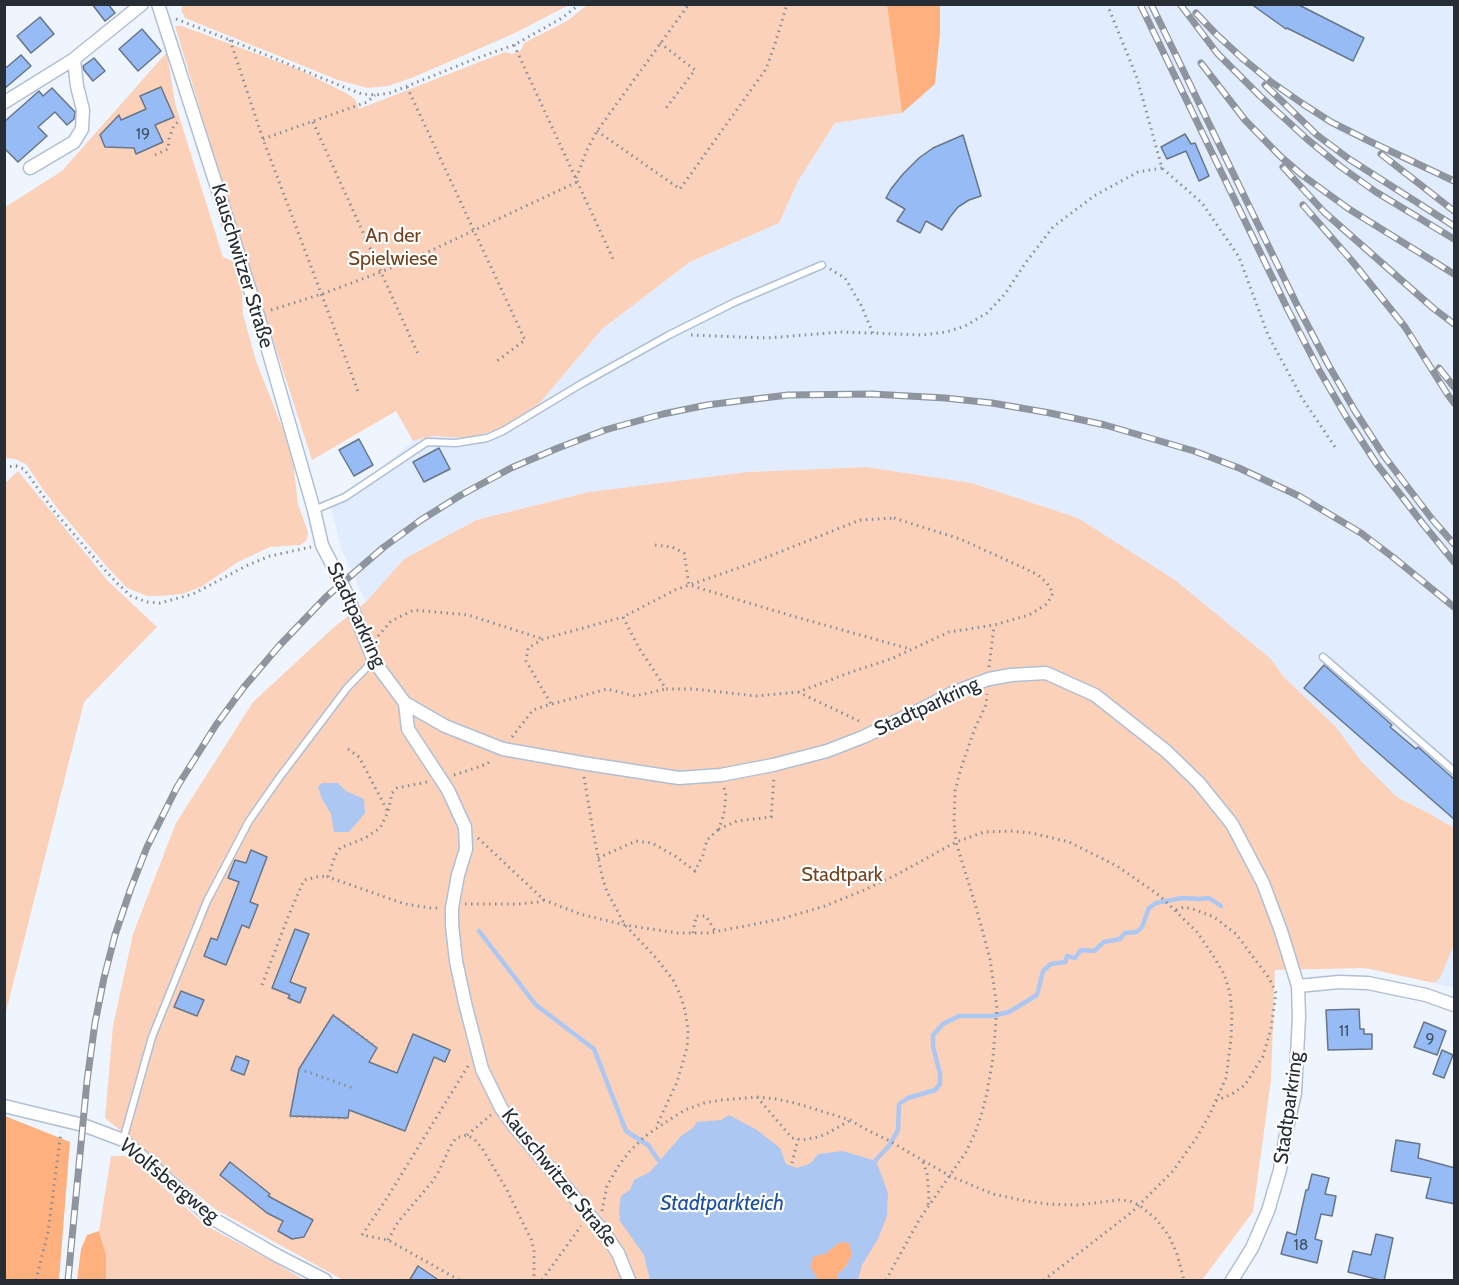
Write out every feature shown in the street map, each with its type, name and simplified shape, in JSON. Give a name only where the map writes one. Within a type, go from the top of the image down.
[{"type":"street","points":[[5,102],[74,59],[142,4]]},
{"type":"street","name":"Kauschwitzer Straße","points":[[158,4],[258,315],[319,530]]},
{"type":"street","points":[[30,168],[74,142],[82,129],[83,110],[76,86],[74,59]]},
{"type":"street","name":"Stadtparkring","points":[[319,530],[322,544],[345,590],[374,661],[405,703],[444,726],[503,749],[679,778],[721,775],[774,765],[827,751],[877,730],[952,693],[989,679],[1046,673],[1095,695],[1166,751],[1199,783],[1232,824],[1263,883],[1298,986],[1299,1017],[1295,1094],[1280,1170],[1268,1212],[1252,1248],[1232,1281]]},
{"type":"street","name":"Kauschwitzer Straße","points":[[405,703],[408,729],[448,790],[465,827],[466,849],[452,908],[456,961],[482,1070],[501,1108],[514,1126],[603,1231],[618,1253],[629,1281]]},
{"type":"street","points":[[1298,986],[1339,982],[1368,984],[1426,994],[1455,1005]]},
{"type":"street","name":"Wolfsbergweg","points":[[4,1106],[83,1125],[123,1140],[210,1217],[324,1281]]},
{"type":"lane","points":[[314,510],[345,497],[427,442],[456,442],[487,438],[503,431],[669,335],[735,302],[822,265]]},
{"type":"lane","points":[[1323,657],[1455,771]]},
{"type":"lane","points":[[123,1140],[152,1037],[207,901],[249,821],[347,688],[374,661]]},
{"type":"path","points":[[171,17],[346,88],[362,94],[375,95],[407,87],[439,72],[514,45],[562,18],[580,4]]},
{"type":"path","points":[[258,315],[381,272],[430,251],[576,180],[586,152],[597,131],[689,4]]},
{"type":"path","points":[[597,131],[680,189],[766,69],[787,4]]},
{"type":"path","points":[[1107,4],[1137,78],[1162,168],[1202,203],[1239,257],[1268,335],[1302,398],[1337,450]]},
{"type":"path","points":[[230,40],[263,139],[359,394]]},
{"type":"path","points":[[660,43],[695,70],[666,108]]},
{"type":"path","points":[[514,45],[614,261]]},
{"type":"path","points":[[407,87],[525,340],[497,361]]},
{"type":"path","points":[[263,139],[368,102],[375,95]]},
{"type":"path","points":[[155,155],[168,149],[174,125],[192,111]]},
{"type":"path","points":[[313,122],[418,354]]},
{"type":"path","points":[[669,335],[767,338],[842,332],[923,335],[946,332],[965,326],[987,313],[1005,294],[1053,227],[1094,196],[1125,179],[1138,172],[1162,168]]},
{"type":"path","points":[[822,265],[845,278],[861,305],[873,333]]},
{"type":"path","points":[[4,467],[16,466],[24,469],[54,511],[103,568],[131,596],[147,602],[160,603],[193,594],[270,556],[322,544]]},
{"type":"path","points":[[328,877],[340,848],[365,838],[380,828],[388,812],[392,793],[397,788],[440,779],[487,764],[503,749],[533,710],[607,689],[635,696],[666,689],[694,689],[756,696],[798,692],[891,659],[949,632],[994,625],[1029,615],[1047,604],[1053,593],[1038,575],[960,539],[894,518],[860,520],[747,565],[675,590],[623,617],[543,639],[528,648],[526,661],[551,704]]},
{"type":"path","points":[[655,545],[672,547],[684,553],[689,585]]},
{"type":"path","points":[[689,585],[912,649]]},
{"type":"path","points":[[368,646],[392,621],[414,610],[468,615],[543,639]]},
{"type":"path","points":[[623,617],[639,648],[666,689]]},
{"type":"path","points":[[886,1281],[910,1233],[966,1152],[981,1116],[993,1058],[997,1008],[990,959],[956,842],[954,821],[955,791],[961,768],[986,705],[994,625]]},
{"type":"path","points":[[798,692],[877,730]]},
{"type":"path","points":[[348,749],[359,758],[388,812]]},
{"type":"path","points":[[582,763],[598,858],[608,892],[625,925],[673,980],[680,994],[688,1030],[683,1065],[656,1129]]},
{"type":"path","points":[[598,858],[636,842],[652,843],[675,856],[695,872],[707,840],[719,829],[737,821],[771,817],[774,765]]},
{"type":"path","points":[[719,829],[724,814],[726,793],[721,775]]},
{"type":"path","points":[[465,827],[544,900],[580,914],[625,925],[677,933],[715,931],[781,919],[825,906],[862,891],[956,842],[984,832],[1032,833],[1069,842],[1117,867],[1160,896],[1197,932],[1224,974],[1230,993],[1232,1014],[1226,1078],[1197,1137],[1173,1171],[1122,1221],[1044,1281]]},
{"type":"path","points":[[262,985],[304,880],[321,876],[328,877],[405,904],[431,908],[452,908],[463,904],[519,904],[544,900]]},
{"type":"path","points":[[1176,910],[1184,907],[1196,910],[1214,917],[1230,929],[1269,978],[1276,993],[1271,1029],[1263,1056],[1245,1085],[1216,1101]]},
{"type":"path","points":[[693,933],[696,916],[706,916],[715,931]]},
{"type":"path","points":[[333,1015],[377,1048]]},
{"type":"path","points":[[459,1281],[388,1240],[362,1235],[387,1198],[465,1068],[478,1057]]},
{"type":"path","points":[[299,1070],[353,1088]]},
{"type":"path","points":[[757,1098],[792,1138],[802,1140],[818,1137],[850,1120]]},
{"type":"path","points":[[603,1231],[602,1215],[608,1186],[618,1165],[644,1137],[685,1110],[704,1103],[757,1098],[777,1099],[850,1120],[950,1176],[993,1194],[1026,1202],[1047,1204],[1077,1205],[1119,1200],[1139,1205],[1156,1219],[1169,1236],[1177,1254],[1184,1281]]},
{"type":"path","points":[[388,1240],[398,1221],[432,1182],[456,1138],[467,1135],[501,1108]]},
{"type":"path","points":[[290,1116],[348,1118]]},
{"type":"path","points":[[36,1281],[48,1232],[62,1120]]},
{"type":"path","points":[[467,1135],[482,1148],[507,1190],[531,1239],[534,1251],[534,1281]]},
{"type":"path","points":[[792,1163],[798,1139]]},
{"type":"path","points":[[922,1160],[927,1173],[928,1208]]},
{"type":"path","points":[[542,1281],[590,1216]]},
{"type":"shaded area","points":[[887,5],[940,5],[935,84],[902,113]]},
{"type":"shaded area","points":[[940,5],[1454,5],[1454,828],[1397,797],[1361,761],[1336,727],[1283,676],[1271,659],[1078,518],[972,483],[866,467],[748,472],[589,492],[475,520],[404,559],[366,602],[342,551],[329,501],[380,469],[413,441],[432,436],[466,438],[539,404],[602,329],[690,262],[779,223],[798,181],[835,123],[902,113],[940,32]]},
{"type":"shaded area","points":[[1454,945],[1454,988],[1434,983],[1440,978]]},
{"type":"shaded area","points":[[5,1116],[70,1142],[59,1280],[5,1280]]},
{"type":"shaded area","points":[[99,1231],[106,1255],[106,1280],[77,1280],[81,1249],[87,1235]]},
{"type":"shaded area","points":[[840,1242],[850,1243],[852,1254],[847,1265],[838,1274],[837,1280],[818,1280],[810,1266],[814,1256],[825,1254]]},
{"type":"green space","points":[[183,4],[569,5],[513,34],[414,77],[388,86],[367,88],[338,80],[185,18],[181,10]]},
{"type":"green space","name":"An der Spielwiese","points":[[587,5],[887,5],[902,113],[835,123],[798,181],[779,223],[690,262],[602,329],[539,404],[498,430],[466,438],[432,436],[413,441],[396,411],[312,460],[219,173],[175,26],[182,26],[300,70],[346,93],[355,99],[359,109],[505,52],[513,54],[521,50],[524,43],[567,21]]},
{"type":"green space","points":[[167,52],[175,103],[223,257],[233,261],[242,290],[243,314],[256,361],[292,452],[298,504],[308,532],[307,540],[300,545],[270,547],[238,562],[201,587],[182,594],[147,596],[127,588],[109,569],[62,514],[26,464],[5,458],[5,207],[62,171]]},
{"type":"green space","name":"Stadtpark","points":[[866,467],[972,483],[1078,518],[1175,580],[1271,659],[1283,676],[1336,727],[1361,761],[1397,797],[1454,828],[1454,945],[1440,978],[1434,983],[1365,968],[1275,970],[1271,1080],[1253,1212],[1202,1280],[343,1280],[215,1209],[105,1118],[113,1026],[133,934],[176,823],[253,702],[333,628],[366,602],[404,559],[476,520],[589,492],[748,472]]},
{"type":"green space","points":[[18,471],[108,581],[157,627],[84,702],[5,1016],[4,484]]},
{"type":"green space","points":[[111,1156],[129,1156],[205,1225],[304,1280],[106,1280],[106,1255],[99,1231]]},
{"type":"water","points":[[322,783],[338,783],[346,791],[364,799],[365,813],[349,832],[334,832],[331,814],[318,787]]},
{"type":"water","name":"Stadtparkteich","points":[[729,1115],[757,1130],[780,1148],[786,1164],[797,1168],[811,1163],[818,1154],[843,1151],[876,1161],[888,1193],[887,1216],[878,1239],[862,1265],[858,1280],[837,1280],[838,1274],[847,1265],[852,1254],[849,1243],[840,1242],[825,1254],[814,1256],[810,1266],[818,1280],[650,1280],[644,1255],[620,1221],[621,1196],[630,1190],[634,1180],[650,1172],[681,1136],[693,1128],[697,1122],[721,1120]]},
{"type":"building","points":[[92,4],[108,4],[115,13],[105,21]]},
{"type":"building","points":[[1251,4],[1297,4],[1364,38],[1353,61],[1286,29]]},
{"type":"building","points":[[40,17],[54,34],[31,53],[17,36]]},
{"type":"building","points":[[142,29],[161,51],[138,71],[119,49]]},
{"type":"building","points":[[21,55],[31,66],[4,89],[4,67]]},
{"type":"building","points":[[94,58],[105,71],[93,81],[83,66]]},
{"type":"building","points":[[161,87],[174,117],[155,125],[163,142],[136,154],[134,148],[105,147],[100,135],[119,115],[121,120],[146,109],[140,96]]},
{"type":"building","points":[[52,88],[75,112],[74,119],[67,125],[55,112],[38,127],[47,136],[18,162],[4,148],[4,122],[39,91],[43,96]]},
{"type":"building","points":[[1185,134],[1191,144],[1195,143],[1209,176],[1199,181],[1186,151],[1167,159],[1161,147]]},
{"type":"building","points":[[963,135],[981,196],[958,207],[942,230],[926,221],[920,233],[897,221],[905,209],[886,198],[891,189],[919,158],[933,148]]},
{"type":"building","points":[[359,439],[373,465],[354,476],[339,450]]},
{"type":"building","points":[[439,448],[450,469],[424,482],[413,462]]},
{"type":"building","points":[[1324,665],[1392,725],[1390,727],[1416,749],[1418,747],[1455,780],[1455,820],[1304,688]]},
{"type":"building","points":[[251,850],[267,857],[250,902],[258,905],[249,928],[242,925],[226,965],[204,956],[211,938],[217,940],[239,882],[228,878],[235,860],[246,863]]},
{"type":"building","points":[[295,929],[309,934],[290,982],[306,988],[300,1003],[288,998],[290,995],[272,988]]},
{"type":"building","points":[[181,991],[204,1000],[197,1016],[174,1007]]},
{"type":"building","points":[[1359,1009],[1360,1029],[1364,1029],[1364,1034],[1372,1034],[1372,1049],[1328,1050],[1326,1010]]},
{"type":"building","points":[[333,1015],[377,1048],[369,1062],[397,1073],[413,1034],[450,1050],[445,1062],[434,1057],[405,1131],[349,1110],[348,1118],[290,1116],[299,1069]]},
{"type":"building","points":[[1424,1022],[1446,1031],[1437,1055],[1414,1047]]},
{"type":"building","points":[[1442,1050],[1453,1055],[1444,1078],[1433,1074]]},
{"type":"building","points":[[236,1056],[249,1061],[244,1075],[231,1070]]},
{"type":"building","points":[[1396,1140],[1420,1144],[1418,1158],[1455,1168],[1455,1204],[1426,1198],[1431,1178],[1391,1171]]},
{"type":"building","points":[[230,1162],[270,1194],[268,1196],[313,1220],[304,1237],[292,1239],[278,1231],[283,1221],[267,1213],[220,1175]]},
{"type":"building","points":[[1312,1174],[1329,1178],[1325,1194],[1336,1196],[1332,1216],[1321,1214],[1315,1239],[1322,1241],[1317,1263],[1281,1254],[1287,1232],[1296,1235]]},
{"type":"building","points":[[1376,1234],[1393,1238],[1384,1281],[1348,1272],[1353,1251],[1371,1255]]},
{"type":"building","points":[[418,1266],[440,1281],[409,1281]]},
{"type":"waterway","points":[[872,1164],[889,1146],[898,1130],[899,1104],[908,1098],[935,1090],[940,1084],[933,1035],[943,1024],[959,1016],[992,1016],[1009,1012],[1037,995],[1043,971],[1051,964],[1065,962],[1067,956],[1075,958],[1081,950],[1094,951],[1104,942],[1120,939],[1125,933],[1137,932],[1142,927],[1149,908],[1156,903],[1182,898],[1209,898],[1221,906]]},
{"type":"waterway","points":[[479,931],[536,1005],[594,1049],[626,1131],[648,1145],[661,1164]]},
{"type":"railway","points":[[1140,4],[1319,370],[1376,463],[1454,562]]},
{"type":"railway","points":[[1151,4],[1329,366],[1384,456],[1454,544]]},
{"type":"railway","points":[[1180,4],[1217,53],[1307,139],[1376,192],[1454,239]]},
{"type":"railway","points":[[1196,13],[1242,58],[1303,104],[1331,122],[1454,181]]},
{"type":"railway","points":[[1201,63],[1245,120],[1302,175],[1349,209],[1454,274]]},
{"type":"railway","points":[[1265,85],[1317,135],[1349,159],[1454,226]]},
{"type":"railway","points":[[1381,154],[1454,211]]},
{"type":"railway","points":[[1283,167],[1324,212],[1454,324]]},
{"type":"railway","points":[[1303,205],[1405,327],[1454,403]]},
{"type":"railway","points":[[1439,368],[1454,387]]},
{"type":"railway","points":[[68,1280],[87,1081],[104,978],[115,935],[131,888],[147,847],[177,787],[216,725],[244,687],[326,597],[384,547],[421,520],[511,468],[605,430],[707,405],[788,395],[871,394],[992,403],[1105,425],[1194,451],[1239,468],[1299,496],[1361,533],[1454,607]]}]
